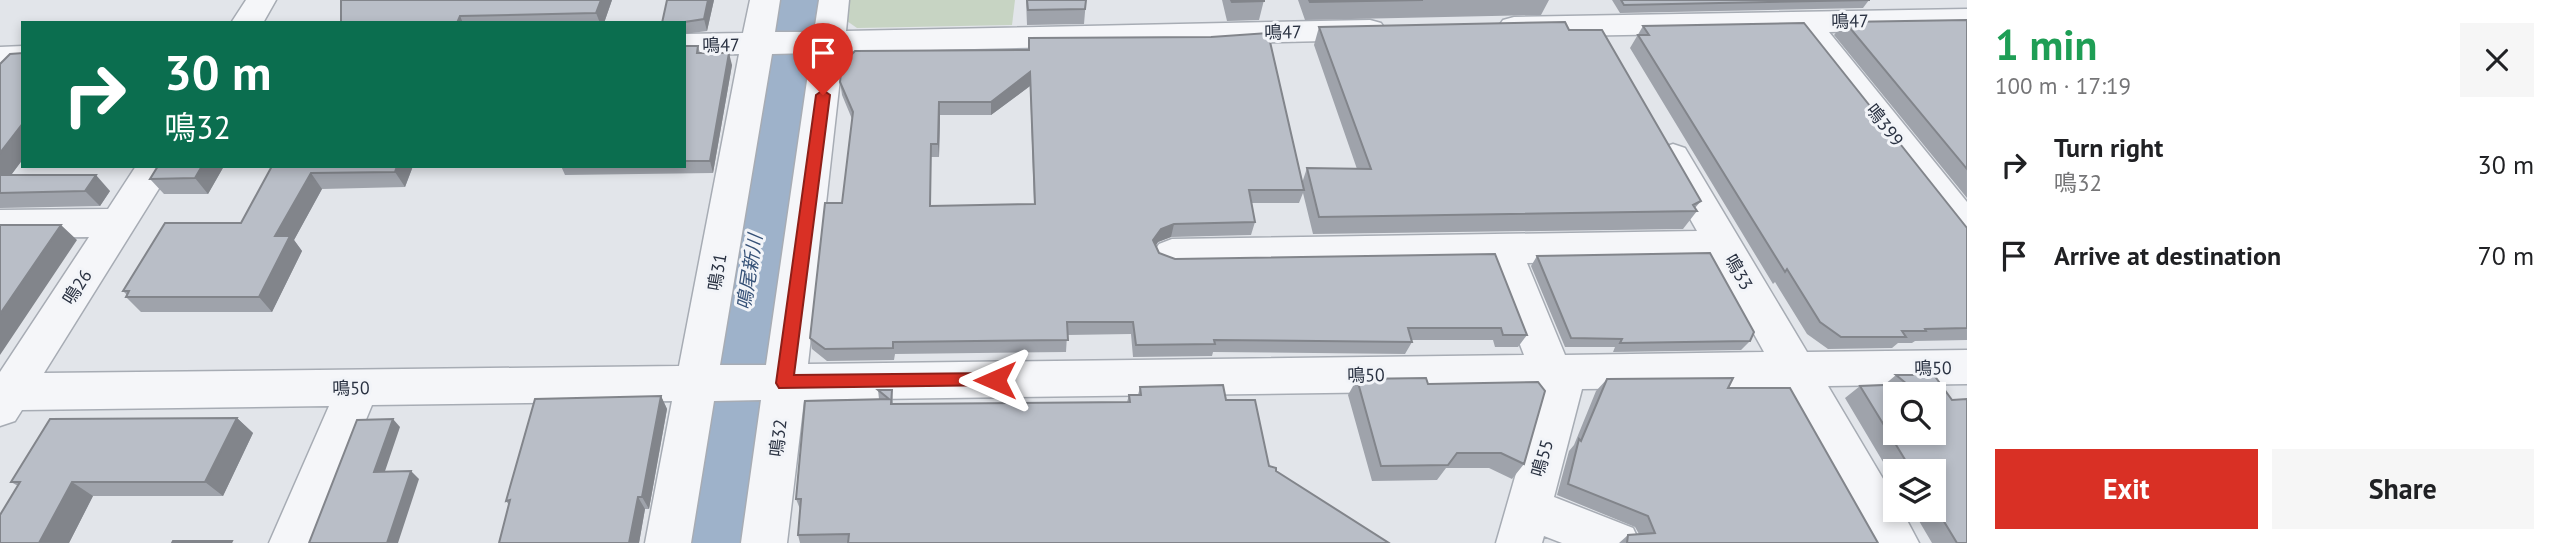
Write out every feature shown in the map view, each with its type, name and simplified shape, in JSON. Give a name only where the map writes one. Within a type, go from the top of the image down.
[{"type":"street","points":[[248,21],[261,0]]},
{"type":"street","name":"鳴31","points":[[668,543],[699,384],[765,0]]},
{"type":"street","name":"鳴32","points":[[764,543],[775,383],[820,43],[834,0]]},
{"type":"street","name":"鳴47","points":[[1487,28],[1590,13],[1804,22],[1880,10],[1967,19]]},
{"type":"street","points":[[1590,13],[1617,60]]},
{"type":"street","name":"鳴399","points":[[1804,22],[1967,228]]},
{"type":"street","name":"鳴47","points":[[686,46],[1405,30]]},
{"type":"street","points":[[0,58],[21,57]]},
{"type":"street","name":"鳴33","points":[[1657,129],[1896,543]]},
{"type":"street","name":"鳴26","points":[[3,397],[154,168]]},
{"type":"street","points":[[1929,180],[1967,180]]},
{"type":"street","points":[[0,224],[119,223]]},
{"type":"street","points":[[1172,254],[1724,245]]},
{"type":"street","points":[[1502,249],[1559,373]]},
{"type":"street","name":"鳴50","points":[[3,397],[358,388],[1967,368]]},
{"type":"street","name":"鳴55","points":[[1524,525],[1559,373]]},
{"type":"street","points":[[292,543],[358,388]]},
{"type":"street","points":[[1524,525],[1617,543]]},
{"type":"green space","points":[[846,0],[1015,0],[1012,25],[857,28],[844,19]]},
{"type":"building","points":[[341,0],[601,0],[596,13],[460,16],[458,21],[341,21]]},
{"type":"building","points":[[667,0],[708,0],[704,19],[662,21]]},
{"type":"building","points":[[1027,0],[1086,0],[1085,9],[1028,10]]},
{"type":"building","points":[[1231,0],[1264,0],[1264,1],[1232,2]]},
{"type":"building","points":[[1309,0],[1423,0],[1310,2]]},
{"type":"building","points":[[1621,0],[1870,0],[1624,5]]},
{"type":"building","points":[[1967,20],[1967,169],[1845,22]]},
{"type":"building","points":[[1565,22],[1569,30],[1602,30],[1701,201],[1693,205],[1697,211],[1319,217],[1307,168],[1371,169],[1319,27]]},
{"type":"building","points":[[1804,23],[1967,228],[1967,328],[1902,331],[1906,337],[1841,337],[1820,322],[1787,269],[1785,272],[1638,35],[1649,35],[1643,26]]},
{"type":"building","points":[[1268,33],[1304,190],[1249,190],[1255,222],[1174,224],[1161,229],[1153,240],[1159,253],[1175,259],[1495,254],[1527,335],[1503,335],[1501,328],[1408,328],[1412,342],[1214,340],[1215,344],[1136,345],[1133,322],[1067,322],[1068,340],[893,342],[893,348],[825,349],[810,338],[825,203],[842,203],[853,112],[840,82],[842,64],[855,51],[1029,50],[1029,38],[1211,37]],"holes":[[[1030,72],[1035,204],[930,206],[931,144],[938,144],[939,102],[991,102]]]},
{"type":"building","points":[[686,46],[698,46],[697,53],[729,53],[710,161],[686,161]]},
{"type":"building","points":[[21,53],[21,126],[0,153],[0,64],[10,54]]},
{"type":"building","points":[[157,168],[201,168],[195,178],[150,179]]},
{"type":"building","points":[[271,168],[396,168],[395,172],[311,173],[275,236],[290,236],[259,297],[126,297],[129,291],[123,291],[165,223],[241,223]]},
{"type":"building","points":[[0,175],[96,175],[85,191],[0,193]]},
{"type":"building","points":[[0,225],[61,225],[0,314]]},
{"type":"building","points":[[1710,253],[1754,332],[1750,341],[1620,343],[1622,339],[1571,338],[1537,256]]},
{"type":"building","points":[[1896,375],[1934,375],[1939,382],[1905,382]]},
{"type":"building","points":[[1426,378],[1428,384],[1538,382],[1545,391],[1524,464],[1501,453],[1457,453],[1448,465],[1381,466],[1357,379]]},
{"type":"building","points":[[1733,378],[1728,388],[1790,388],[1878,543],[1627,543],[1628,535],[1655,533],[1648,516],[1568,484],[1579,439],[1581,441],[1607,379]]},
{"type":"building","points":[[1223,385],[1226,400],[1255,400],[1269,466],[1389,543],[848,543],[849,534],[798,535],[801,499],[796,499],[805,401],[889,399],[878,390],[892,390],[891,404],[1130,402],[1129,395],[1141,395],[1140,387]]},
{"type":"building","points":[[1883,385],[1883,424],[1860,386]]},
{"type":"building","points":[[1946,392],[1952,400],[1967,399],[1967,543],[1957,543],[1944,522],[1946,459],[1905,459],[1896,445],[1946,445]]},
{"type":"building","points":[[661,396],[642,497],[638,497],[629,543],[499,543],[510,500],[506,501],[535,399]]},
{"type":"building","points":[[237,418],[205,482],[72,482],[39,543],[0,543],[0,515],[20,482],[11,482],[50,419]]},
{"type":"building","points":[[393,419],[374,472],[411,471],[387,543],[309,543],[357,420]]},
{"type":"building","points":[[173,541],[232,541],[172,543]]},
{"type":"waterway","name":"鳴尾新川","points":[[707,543],[791,0]]},
{"type":"route","points":[[823,95],[785,383],[995,380]]}]
